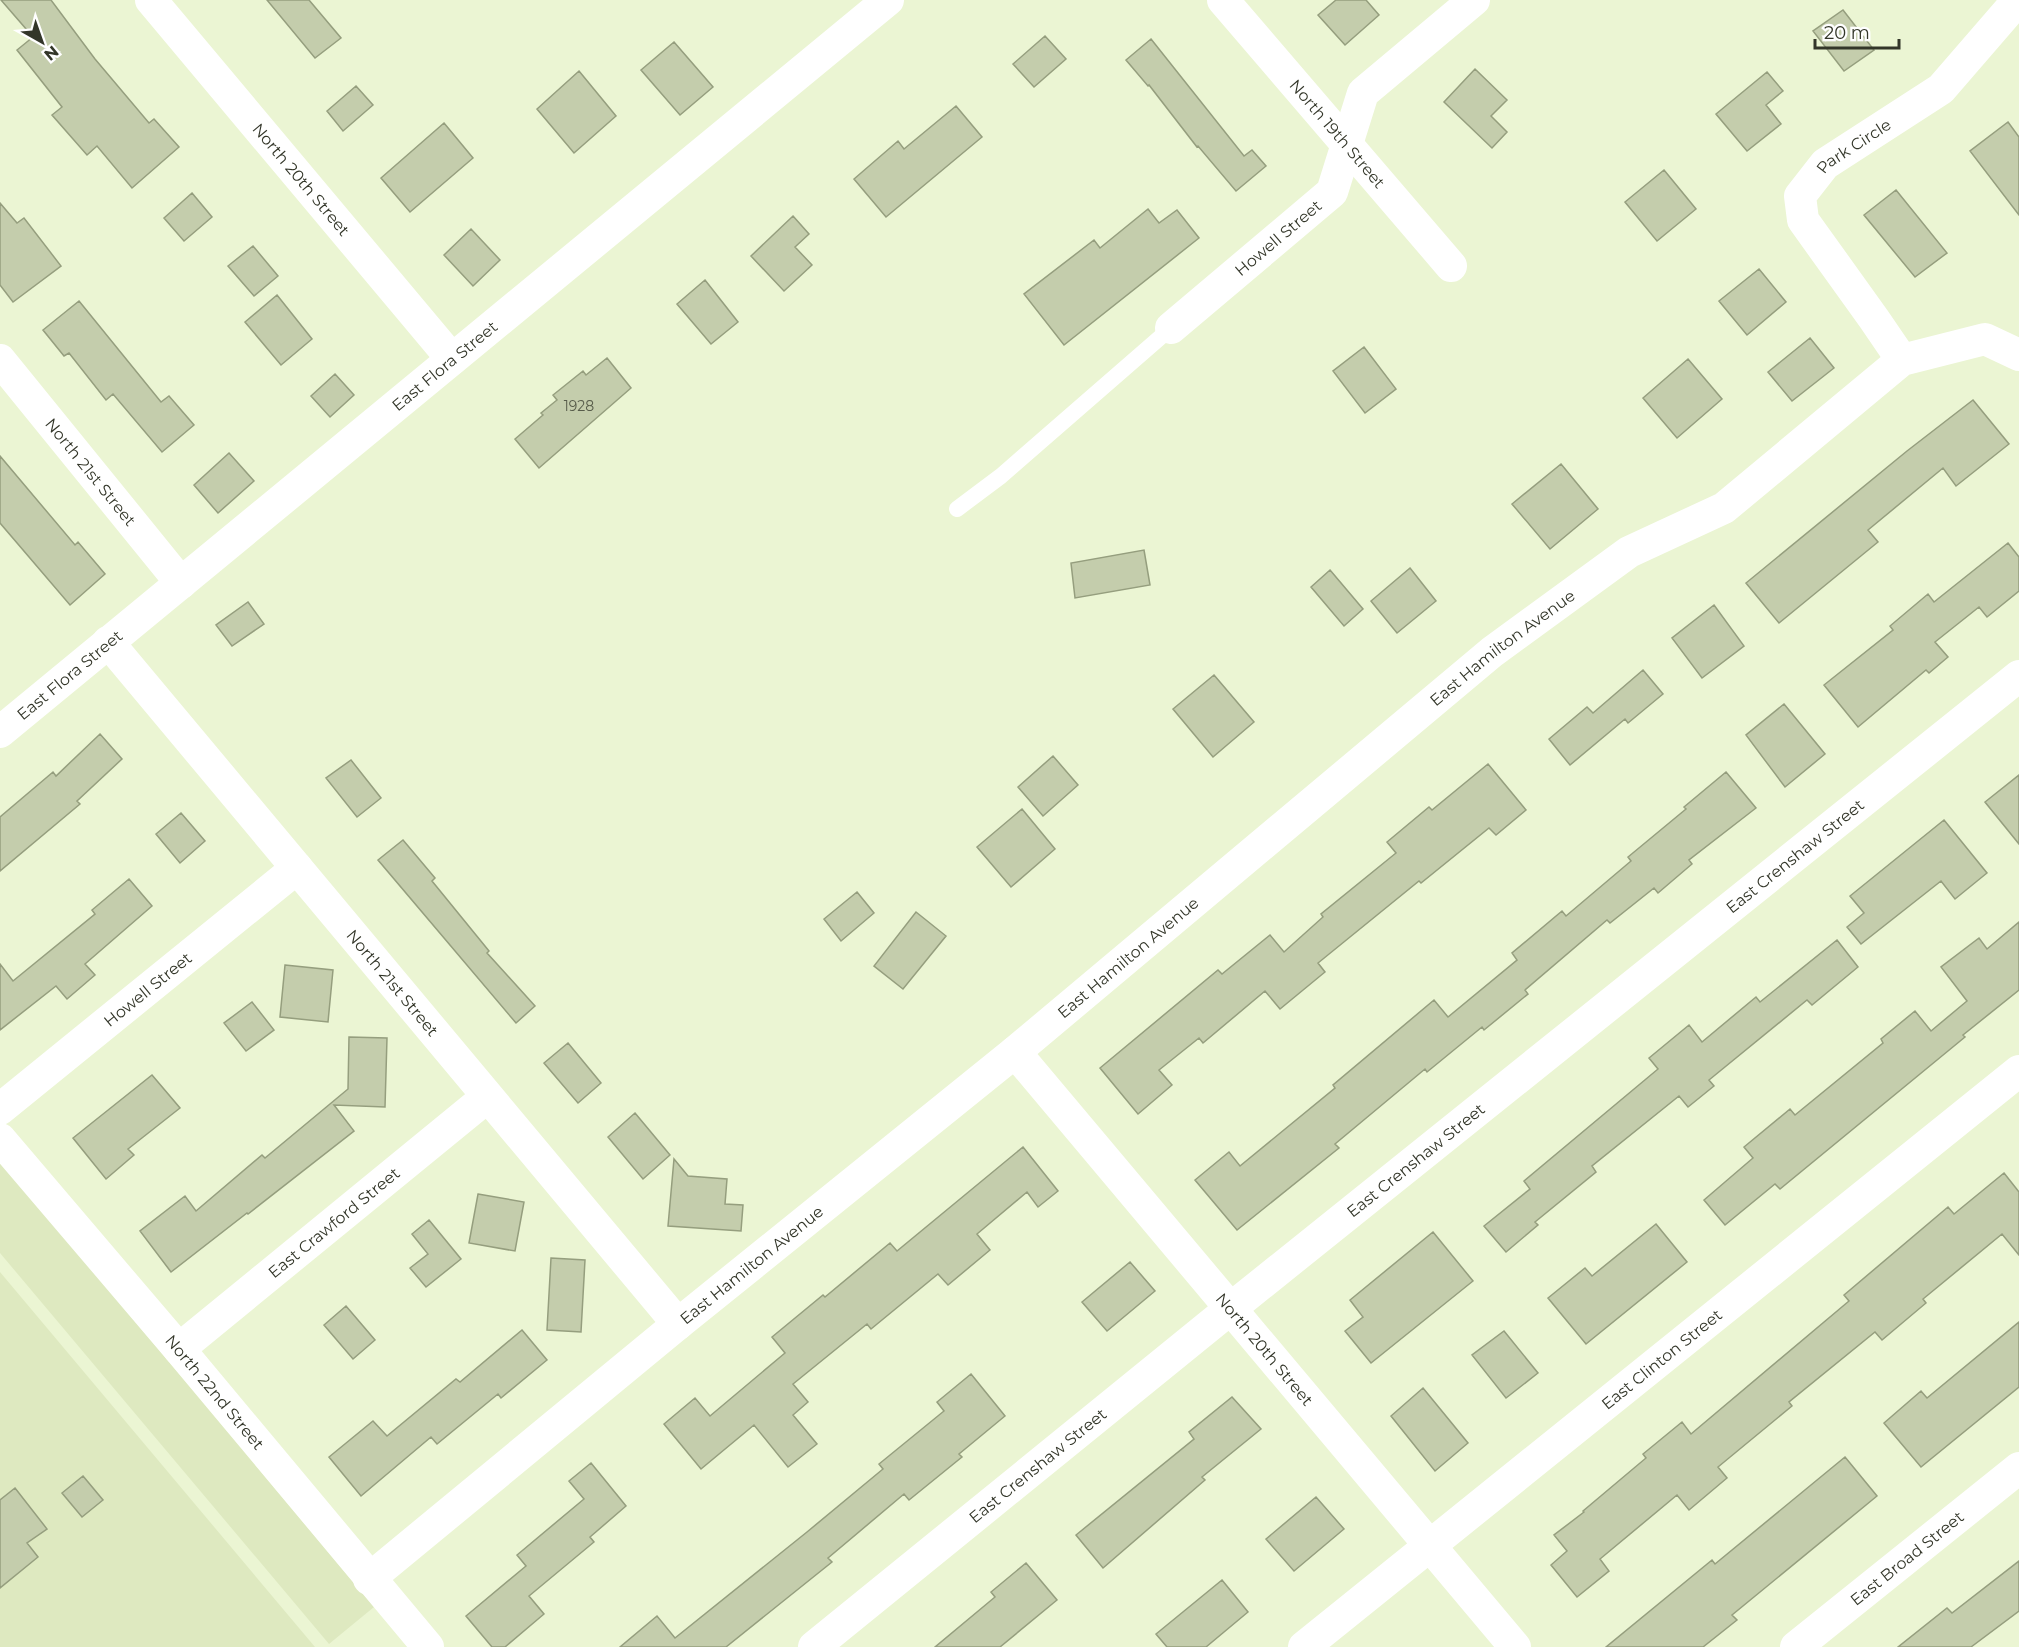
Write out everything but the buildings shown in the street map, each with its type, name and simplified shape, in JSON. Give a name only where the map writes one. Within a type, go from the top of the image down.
[{"type":"street","name":"North 20th Street","points":[[151,0],[452,359]]},
{"type":"street","name":"East Flora Street","points":[[0,732],[888,0]]},
{"type":"street","name":"North 19th Street","points":[[1223,0],[1451,266]]},
{"type":"street","name":"Howell Street","points":[[1171,328],[1332,192],[1363,93],[1474,0]]},
{"type":"street","name":"Park Circle","points":[[1902,360],[1803,220],[1800,196],[1825,165],[1941,89],[2018,0]]},
{"type":"street","points":[[1902,360],[1985,339],[2019,355]]},
{"type":"street","name":"North 21st Street","points":[[0,360],[181,583]]},
{"type":"street","name":"East Hamilton Avenue","points":[[369,1579],[678,1324],[1015,1052],[1492,652],[1629,552],[1724,508],[1902,360]]},
{"type":"street","name":"North 21st Street","points":[[108,642],[678,1324]]},
{"type":"street","name":"East Crenshaw Street","points":[[814,1647],[1230,1309],[2019,676]]},
{"type":"street","name":"Howell Street","points":[[0,1109],[297,868]]},
{"type":"street","name":"North 20th Street","points":[[1015,1052],[1515,1647]]},
{"type":"street","name":"East Clinton Street","points":[[1304,1647],[2019,1071]]},
{"type":"street","name":"East Crawford Street","points":[[179,1349],[487,1097]]},
{"type":"street","name":"North 22nd Street","points":[[0,1139],[428,1647]]},
{"type":"street","name":"East Broad Street","points":[[1796,1647],[2019,1468]]},
{"type":"lane","points":[[957,509],[1001,476],[1171,328]]},
{"type":"shaded area","points":[[0,1160],[374,1607],[329,1644],[0,1253]]},
{"type":"shaded area","points":[[0,1272],[315,1647],[0,1647]]}]
